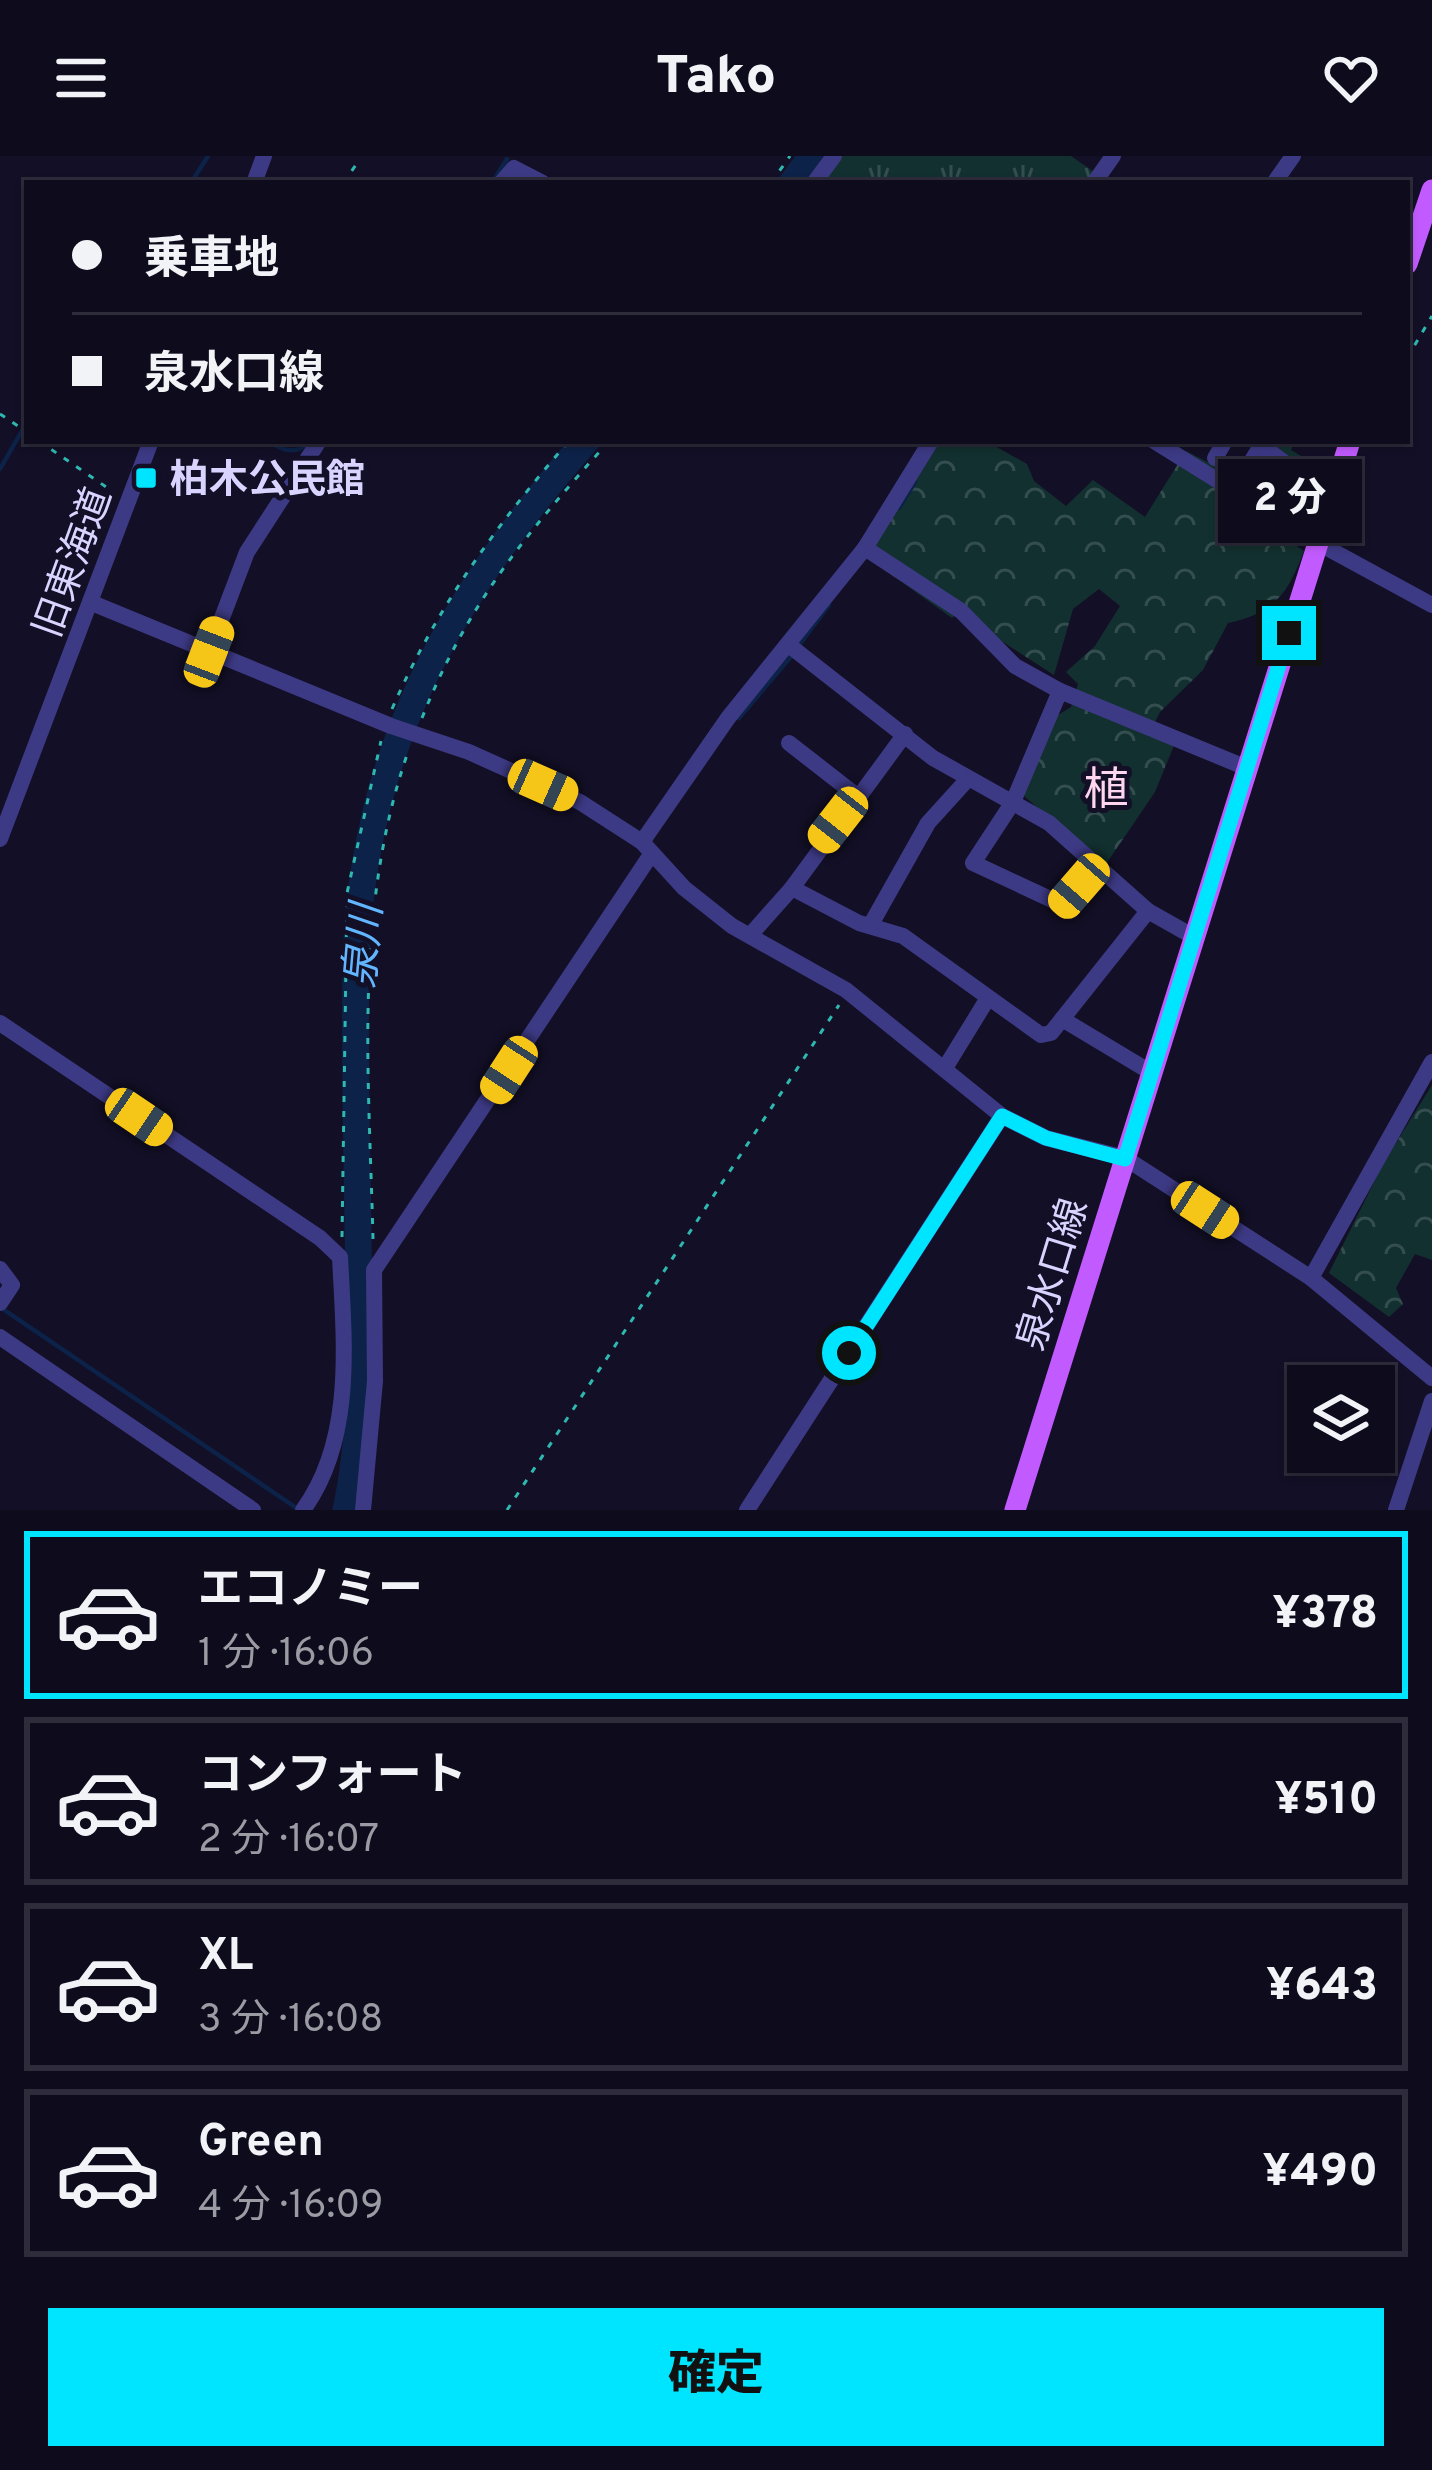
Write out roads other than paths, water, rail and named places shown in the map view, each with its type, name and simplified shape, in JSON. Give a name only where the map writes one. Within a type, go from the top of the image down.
[{"type":"main road","points":[[1410,255],[1432,190]]},
{"type":"main road","name":"泉水口線","points":[[1015,1510],[1349,444]]},
{"type":"street","points":[[504,180],[514,168],[537,180]]},
{"type":"street","name":"旧東海道","points":[[0,839],[150,444]]},
{"type":"street","points":[[209,652],[248,552],[317,444]]},
{"type":"street","points":[[363,1510],[375,1381],[371,1271],[728,718],[865,548],[929,444]]},
{"type":"street","points":[[1159,444],[1318,543],[1432,605]]},
{"type":"street","points":[[1215,458],[1223,444]]},
{"type":"street","points":[[1243,475],[1263,444]]},
{"type":"street","points":[[1268,444],[1332,498]]},
{"type":"street","points":[[1270,495],[1290,466]]},
{"type":"street","points":[[865,548],[961,611],[1015,665],[1060,691],[1247,768]]},
{"type":"street","points":[[92,603],[580,802],[647,847],[684,888],[732,926],[752,933],[846,990],[1002,1116],[1046,1138],[1125,1159],[1311,1278],[1432,1378]]},
{"type":"street","points":[[790,646],[967,780],[1048,823],[1148,911],[1194,937]]},
{"type":"street","points":[[1060,691],[1013,802],[974,863],[1063,905],[1095,867]]},
{"type":"street","points":[[752,933],[792,888],[905,734]]},
{"type":"street","points":[[789,743],[857,796]]},
{"type":"street","points":[[870,926],[928,823],[967,780]]},
{"type":"street","points":[[792,888],[870,926],[903,936],[1041,1035],[1051,1033],[1148,911]]},
{"type":"street","points":[[945,1068],[988,998]]},
{"type":"street","points":[[1062,1019],[1151,1073]]},
{"type":"street","points":[[0,1023],[320,1238],[343,1267],[335,1451],[320,1487],[303,1510]]},
{"type":"street","points":[[1311,1278],[1432,1062]]},
{"type":"street","points":[[747,1510],[1002,1116]]},
{"type":"street","points":[[343,1267],[371,1271]]},
{"type":"street","points":[[0,1268],[12,1285],[0,1303]]},
{"type":"street","points":[[0,1337],[253,1510]]},
{"type":"street","points":[[1396,1510],[1432,1401]]},
{"type":"waterway","points":[[193,180],[208,156]]},
{"type":"waterway","name":"泉川","points":[[794,180],[812,156]]},
{"type":"waterway","points":[[494,180],[507,159]]},
{"type":"waterway","points":[[0,469],[24,427]]},
{"type":"waterway","points":[[273,444],[289,450],[306,444]]},
{"type":"waterway","name":"泉川","points":[[346,1510],[360,1369],[356,963],[362,887],[375,815],[395,747],[455,618],[494,557],[584,444]]},
{"type":"waterway","points":[[899,508],[915,482]]},
{"type":"waterway","points":[[800,644],[829,605]]},
{"type":"waterway","points":[[739,718],[794,653]]},
{"type":"waterway","points":[[0,1307],[298,1509]]},
{"type":"place","name":"柏木公民館","points":[[146,478]]},
{"type":"district","name":"植","points":[[1106,788]]}]
